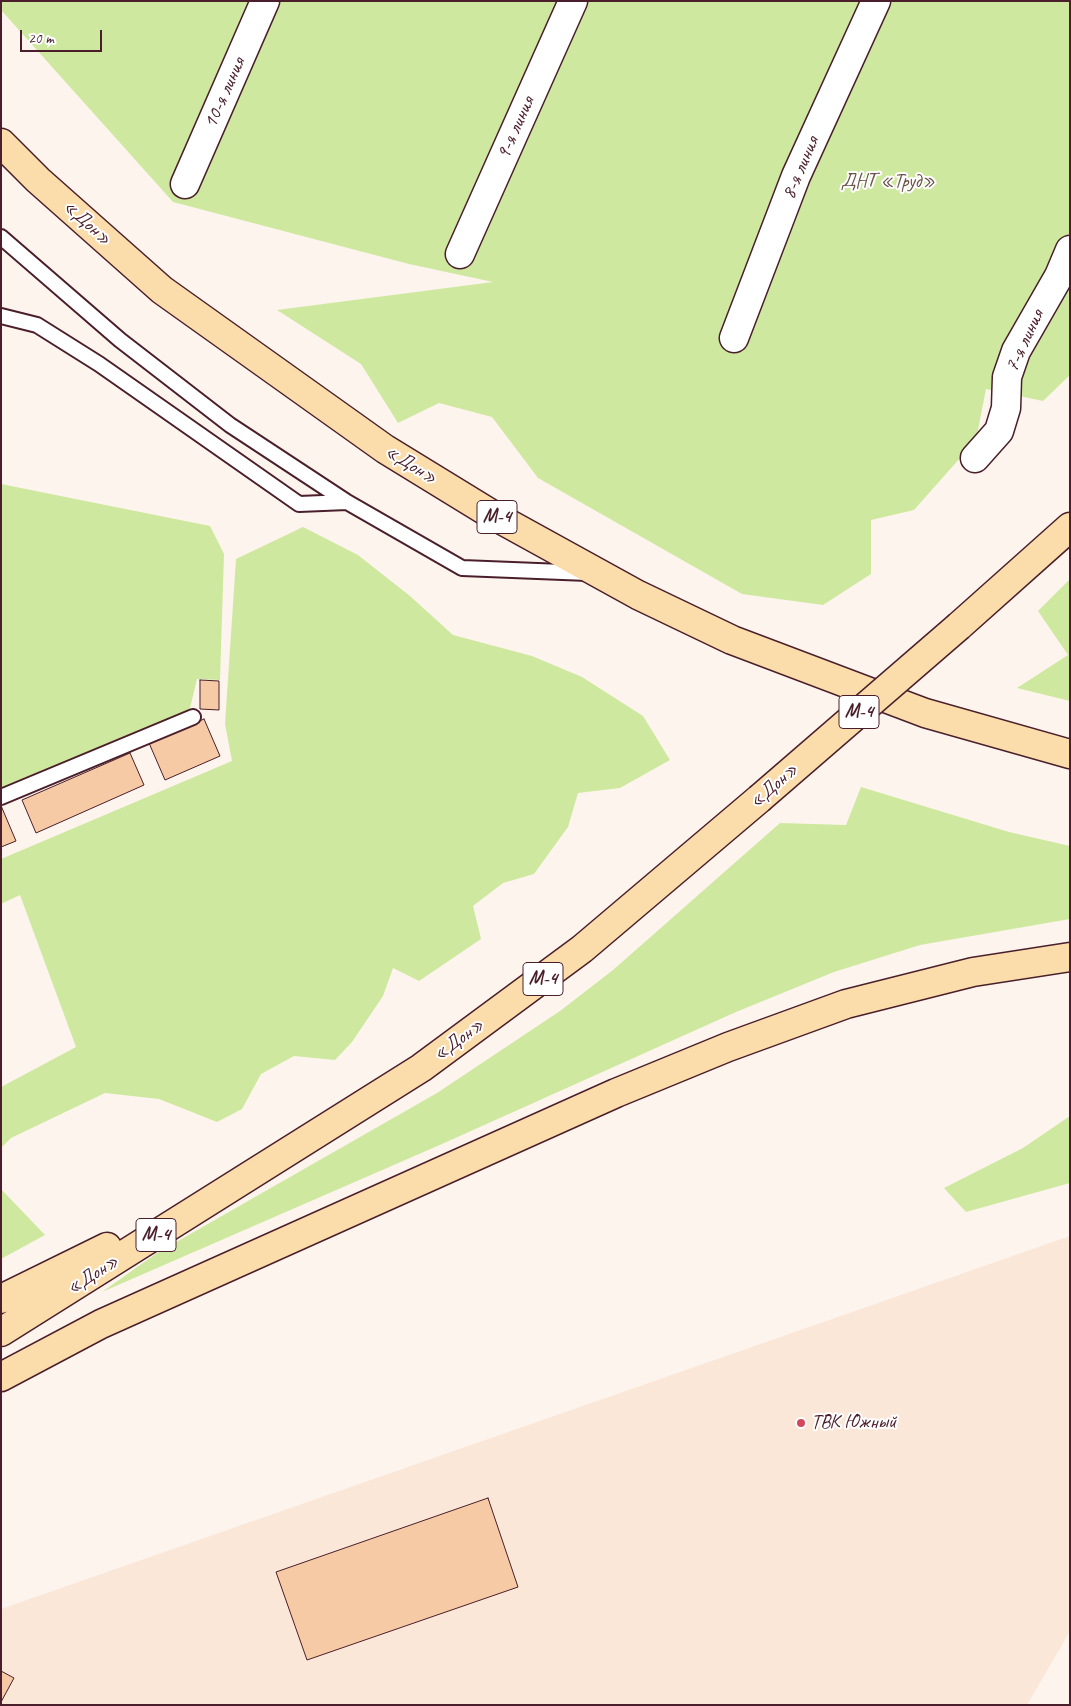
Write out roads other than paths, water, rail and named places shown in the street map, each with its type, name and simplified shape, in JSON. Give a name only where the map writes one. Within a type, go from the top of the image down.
[{"type":"highway","name":"«Дон»","points":[[1,143],[38,180],[162,290],[385,449],[491,514],[598,574],[732,640],[925,713],[1070,754]]},
{"type":"highway","name":"«Дон»","points":[[1,1332],[421,1068],[506,1007],[582,949],[759,799],[1070,527]]},
{"type":"highway","points":[[1,1377],[110,1320],[616,1093],[728,1047],[846,1004],[973,972],[1070,957]]},
{"type":"highway","points":[[1,1299],[91,1256],[310,1138]]},
{"type":"street","name":"10-я линия","points":[[185,184],[266,1]]},
{"type":"street","name":"9-я линия","points":[[460,254],[573,1]]},
{"type":"street","name":"8-я линия","points":[[734,338],[796,176],[876,1]]},
{"type":"street","name":"7-я линия","points":[[975,458],[999,431],[1006,408],[1007,377],[1016,351],[1059,276],[1070,250]]},
{"type":"lane","points":[[1,237],[120,340],[230,425],[347,502],[462,568],[598,574]]},
{"type":"lane","points":[[1,316],[37,325],[99,364],[299,504],[347,502]]},
{"type":"lane","points":[[1,797],[193,717]]},
{"type":"place","name":"ТВК Южный","points":[[801,1423]]},
{"type":"park label","name":"ДНТ «Труд»","points":[[888,182]]}]
